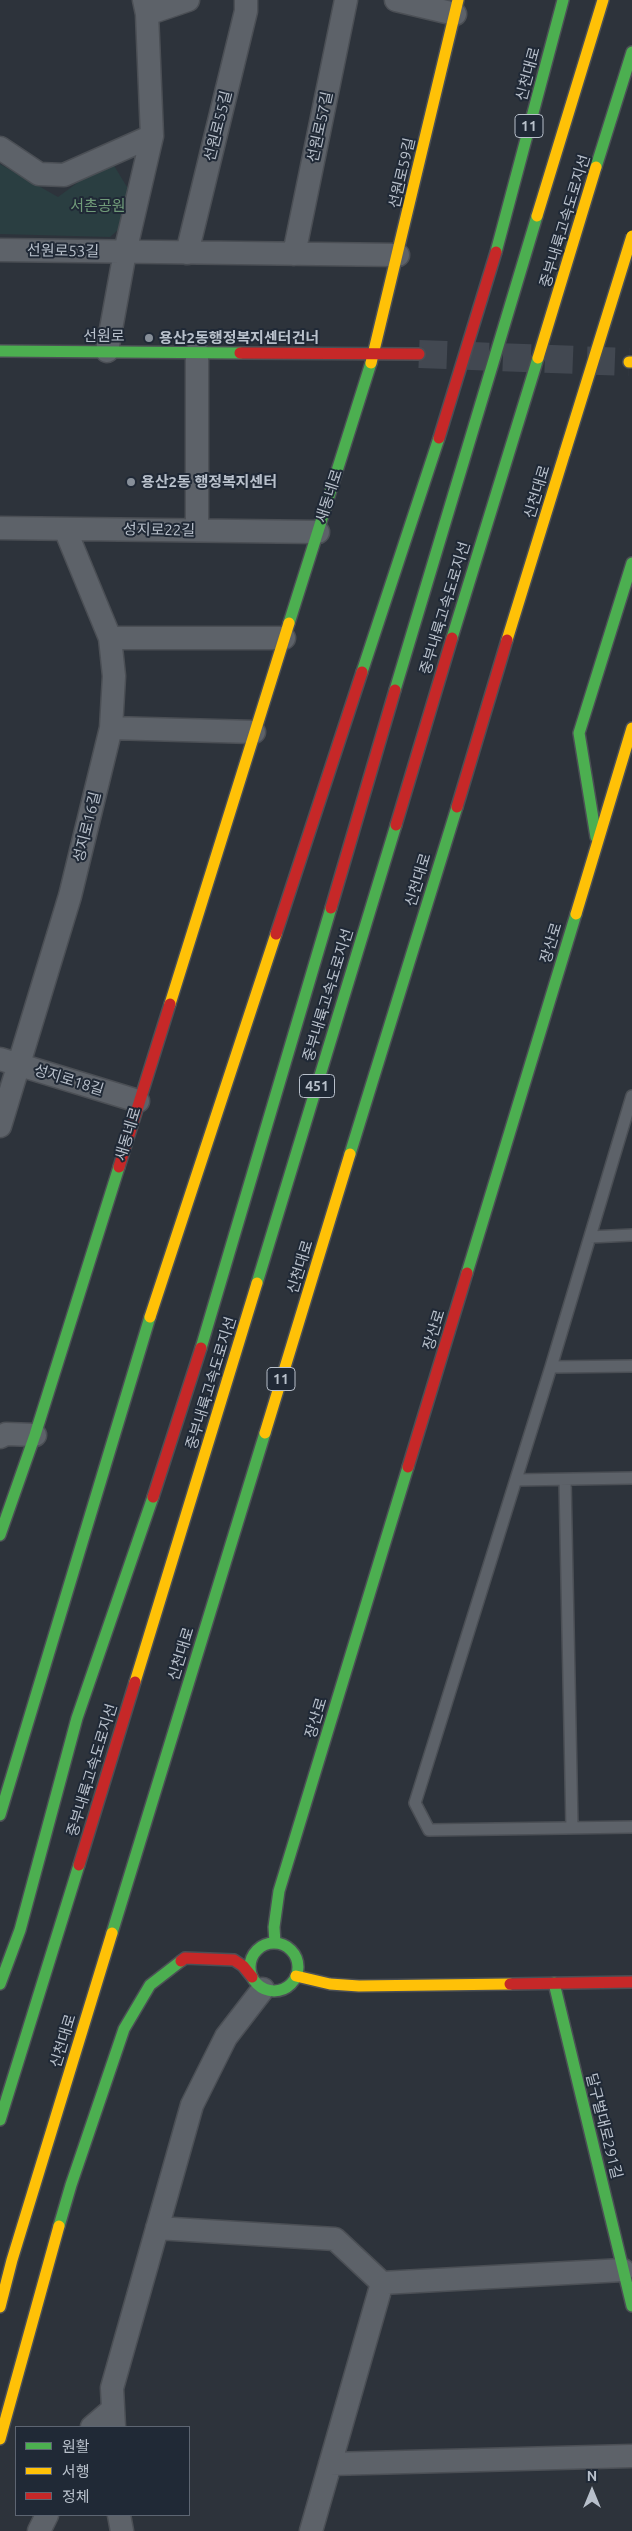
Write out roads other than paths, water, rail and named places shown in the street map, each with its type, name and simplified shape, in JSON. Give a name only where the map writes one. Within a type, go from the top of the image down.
[{"type":"main road","name":"신천대로","points":[[0,1815],[135,1364],[439,438],[496,252],[563,0]]},
{"type":"main road","name":"중부내륙고속도로지선","points":[[0,1984],[20,1930],[77,1718],[184,1407],[461,466],[603,0]]},
{"type":"main road","name":"선원로59길","points":[[374,353],[457,7]]},
{"type":"main road","name":"중부내륙고속도로지선","points":[[0,2120],[218,1415],[508,453],[632,52]]},
{"type":"main road","name":"신천대로","points":[[0,2307],[12,2260],[632,236]]},
{"type":"main road","name":"선원로","points":[[0,351],[419,354]]},
{"type":"main road","name":"새동네로","points":[[0,1535],[35,1434],[374,353]]},
{"type":"main road","points":[[597,844],[579,732],[632,564]]},
{"type":"main road","name":"장산로","points":[[275,1943],[274,1927],[280,1891],[632,728]]},
{"type":"main road","points":[[0,2439],[71,2185],[124,2029],[150,1984],[186,1958],[234,1960],[243,1966],[258,1983],[280,1991],[292,1983],[296,1976],[298,1969],[294,1954],[283,1945],[275,1943],[260,1947],[250,1961],[258,1983]]},
{"type":"main road","points":[[296,1976],[330,1984],[359,1986],[632,1982]]},
{"type":"main road","name":"달구벌대로291길","points":[[554,1983],[632,2306]]},
{"type":"street","points":[[107,352],[125,252],[152,136],[146,7],[188,0]]},
{"type":"street","name":"선원로55길","points":[[187,253],[246,11],[246,0]]},
{"type":"street","name":"선원로57길","points":[[294,254],[346,0]]},
{"type":"street","points":[[396,0],[457,7]]},
{"type":"street","points":[[0,148],[40,174],[64,175],[152,136]]},
{"type":"street","name":"선원로53길","points":[[0,250],[398,255]]},
{"type":"street","points":[[197,352],[197,530]]},
{"type":"street","name":"성지로22길","points":[[0,528],[318,532]]},
{"type":"street","name":"성지로16길","points":[[0,1126],[10,1062],[70,896],[111,728],[114,676],[110,638],[64,529]]},
{"type":"street","points":[[110,638],[284,638]]},
{"type":"street","points":[[111,728],[254,732]]},
{"type":"street","name":"성지로18길","points":[[10,1062],[138,1101]]},
{"type":"street","points":[[0,1437],[6,1434],[35,1434]]},
{"type":"street","points":[[94,2426],[114,2418],[112,2388],[192,2105],[226,2037],[258,1983]]},
{"type":"street","points":[[156,2228],[334,2239],[382,2283],[623,2270]]},
{"type":"street","points":[[311,2531],[382,2283]]},
{"type":"street","points":[[330,2464],[632,2456]]},
{"type":"street","points":[[39,2531],[46,2516]]},
{"type":"street","points":[[119,2516],[122,2531]]},
{"type":"lane","points":[[632,1096],[551,1367],[415,1804],[429,1830],[632,1827]]},
{"type":"lane","points":[[590,1237],[632,1235]]},
{"type":"lane","points":[[551,1367],[632,1366]]},
{"type":"lane","points":[[516,1480],[632,1478]]},
{"type":"lane","points":[[565,1480],[572,1828]]},
{"type":"tunnel","points":[[419,354],[629,362]]},
{"type":"place","name":"용산2동행정복지센터건너","points":[[149,338]]},
{"type":"place","name":"용산2동 행정복지센터","points":[[131,482]]},
{"type":"park label","name":"서촌공원","points":[[98,206]]}]
